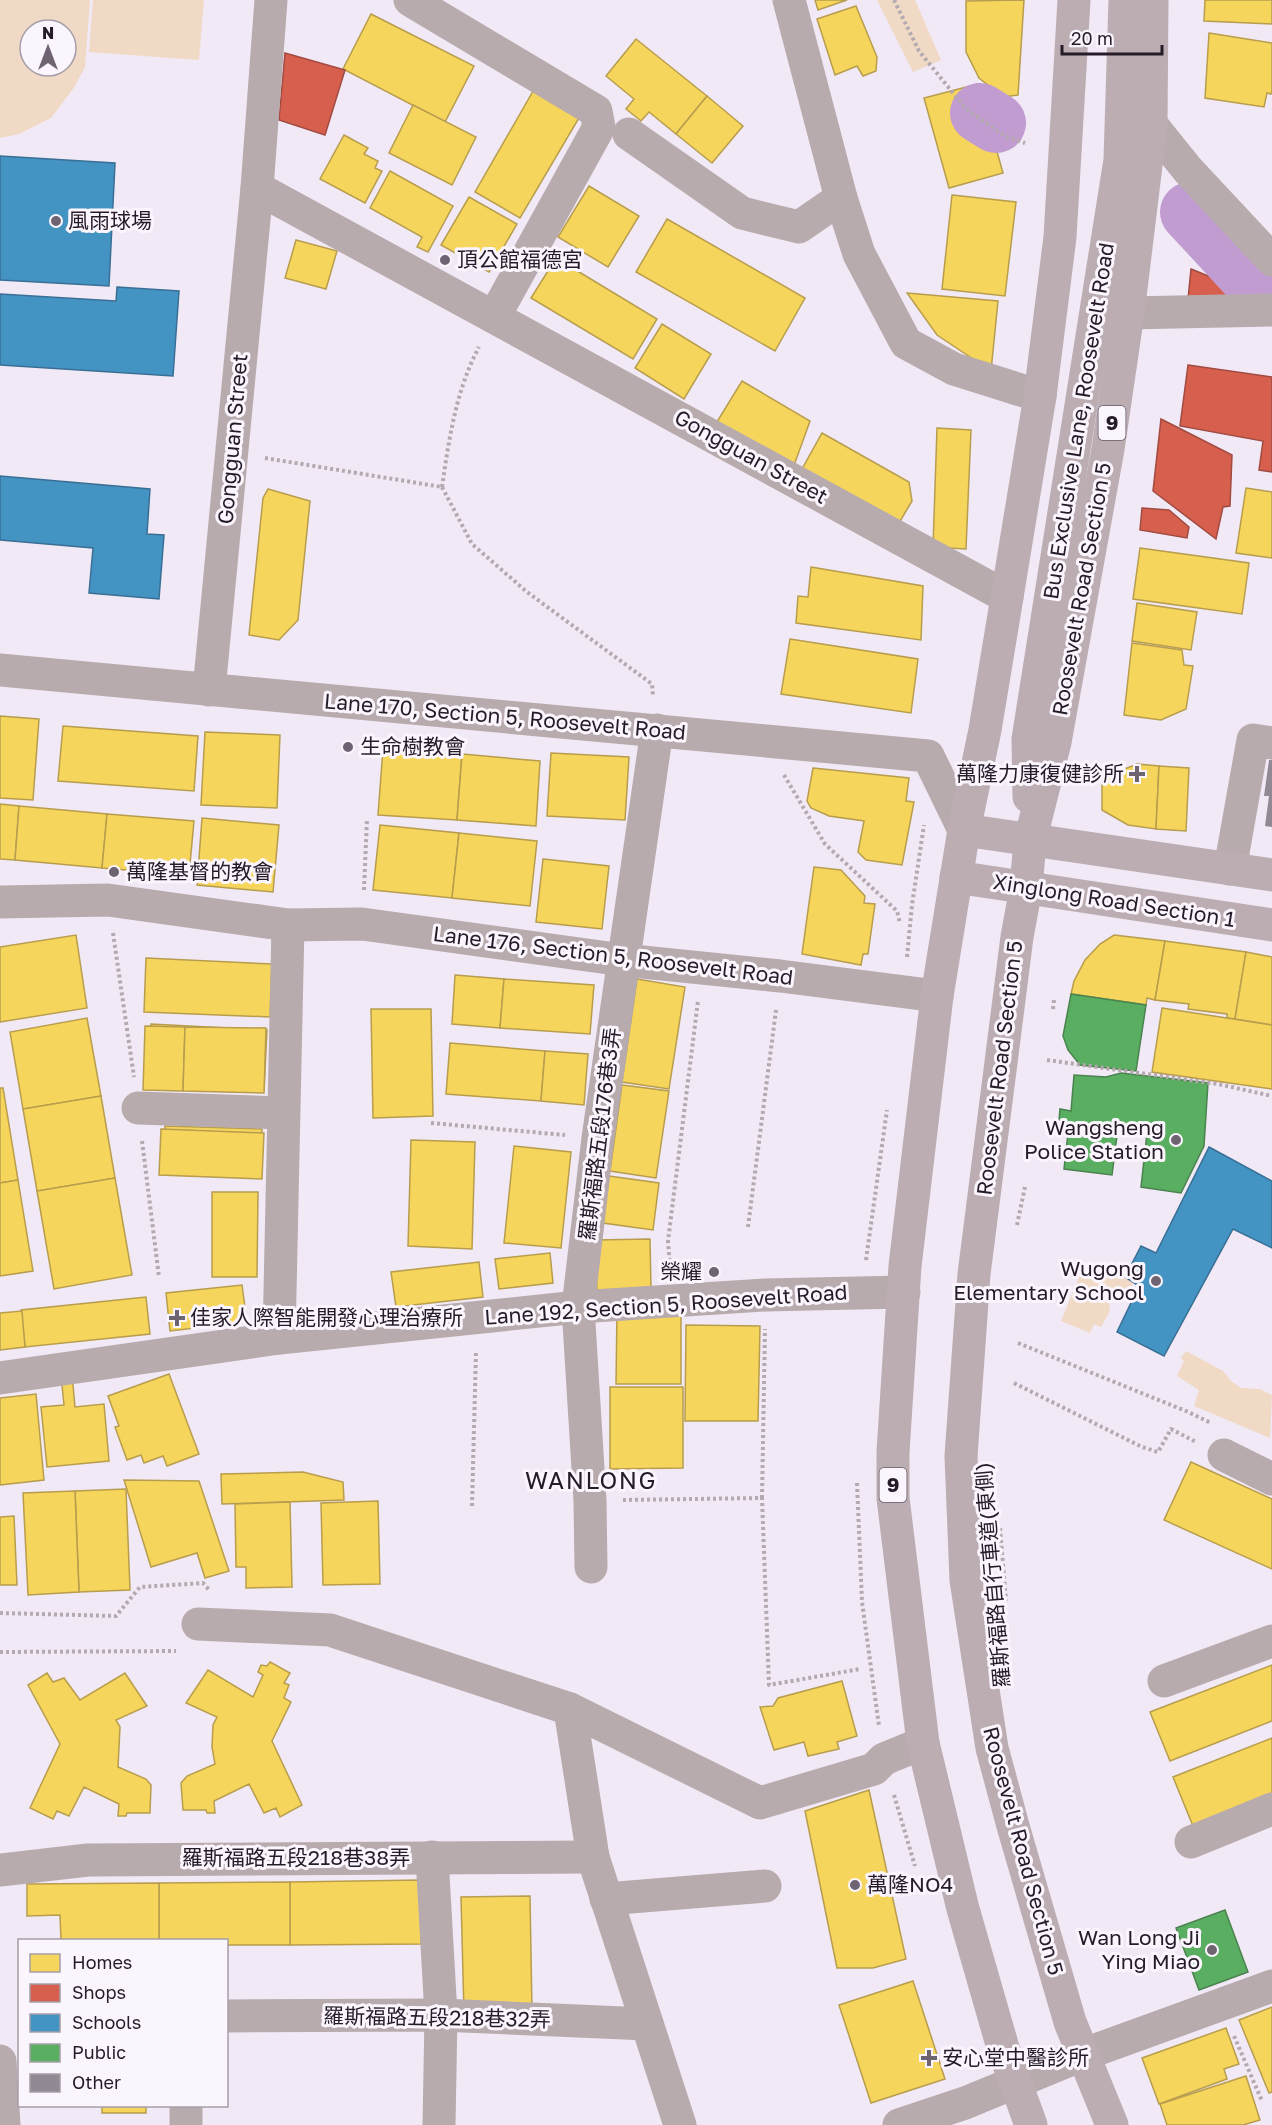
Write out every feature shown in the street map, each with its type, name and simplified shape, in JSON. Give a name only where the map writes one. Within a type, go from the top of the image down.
[{"type":"main road","name":"9","points":[[1031,2125],[1015,2083],[963,1909],[923,1743],[893,1498],[893,1452],[905,1266],[937,996],[964,830],[985,730],[1040,396],[1060,237],[1074,0]]},
{"type":"main road","name":"Bus Exclusive Lane, Roosevelt Road","points":[[1030,841],[1028,739],[1120,160],[1125,0]]},
{"type":"main road","name":"Roosevelt Road Section 5","points":[[1112,2125],[1070,2022],[992,1748],[966,1580],[961,1456],[974,1274],[1016,947],[1026,888],[1030,841],[1055,742],[1108,449],[1128,313],[1151,124],[1152,0]]},
{"type":"main road","points":[[964,830],[1272,875]]},
{"type":"main road","name":"Xinglong Road Section 1","points":[[956,877],[1272,925]]},
{"type":"street","name":"Gongguan Street","points":[[209,690],[257,188],[271,0]]},
{"type":"street","points":[[410,0],[596,111],[599,127],[494,317]]},
{"type":"street","points":[[789,0],[841,198],[859,254],[906,343],[954,369],[1040,396]]},
{"type":"street","points":[[1151,124],[1188,170],[1272,261]]},
{"type":"street","points":[[629,134],[742,213],[799,227],[841,198]]},
{"type":"street","name":"Gongguan Street","points":[[257,188],[1007,597]]},
{"type":"street","points":[[1128,313],[1272,310]]},
{"type":"street","name":"Lane 170, Section 5, Roosevelt Road","points":[[0,670],[928,756],[964,830]]},
{"type":"street","name":"羅斯福路五段176巷3弄","points":[[591,1567],[590,1501],[578,1307],[598,1138],[657,730]]},
{"type":"street","points":[[1230,869],[1253,741],[1272,743]]},
{"type":"street","name":"Lane 176, Section 5, Roosevelt Road","points":[[0,902],[108,900],[288,925],[362,924],[623,960],[780,976],[937,996]]},
{"type":"street","points":[[279,1338],[288,925]]},
{"type":"street","points":[[138,1108],[283,1113]]},
{"type":"street","name":"Lane 192, Section 5, Roosevelt Road","points":[[0,1378],[279,1338],[578,1307],[765,1295],[904,1292]]},
{"type":"street","points":[[1224,1455],[1272,1479]]},
{"type":"street","points":[[198,1624],[330,1630],[570,1709],[760,1803],[874,1769],[884,1759],[923,1743]]},
{"type":"street","points":[[1164,1680],[1272,1641]]},
{"type":"street","points":[[570,1709],[593,1857],[680,2125]]},
{"type":"street","points":[[1191,1842],[1272,1809]]},
{"type":"street","points":[[432,1857],[441,2015],[438,2125]]},
{"type":"street","name":"羅斯福路五段218巷38弄","points":[[0,1870],[88,1860],[593,1857]]},
{"type":"street","points":[[606,1899],[765,1886]]},
{"type":"street","points":[[899,2125],[1272,1986]]},
{"type":"street","name":"羅斯福路五段218巷32弄","points":[[228,2016],[441,2015],[647,2024]]},
{"type":"street","points":[[0,2061],[4,2125]]},
{"type":"street","points":[[186,2107],[186,2125]]},
{"type":"path","points":[[894,0],[919,51],[966,109],[1005,136],[1025,143]]},
{"type":"path","points":[[494,317],[467,370],[450,432],[442,487],[472,544],[527,592],[652,684],[657,730]]},
{"type":"path","points":[[232,453],[442,487]]},
{"type":"path","points":[[764,741],[825,844],[897,911],[900,923]]},
{"type":"path","points":[[362,924],[367,819]]},
{"type":"path","points":[[669,1248],[702,969]]},
{"type":"path","points":[[748,1227],[780,976]]},
{"type":"path","points":[[1053,1009],[1054,1000]]},
{"type":"path","points":[[1047,1060],[1218,1084],[1272,1096]]},
{"type":"path","points":[[431,1123],[598,1138]]},
{"type":"path","points":[[1016,1227],[1025,1187]]},
{"type":"path","points":[[765,1295],[762,1498],[769,1685],[860,1669]]},
{"type":"path","points":[[472,1506],[477,1318]]},
{"type":"path","points":[[1014,1383],[1158,1452],[1171,1429],[1224,1455],[1234,1434],[1186,1411],[1018,1343]]},
{"type":"path","points":[[590,1501],[762,1498]]},
{"type":"path","name":"羅斯福路自行車道(東側)","points":[[1000,1518],[1007,1608]]},
{"type":"path","points":[[0,1613],[116,1616],[140,1587],[203,1583],[242,1626]]},
{"type":"path","points":[[0,1652],[126,1650],[195,1652],[198,1624]]},
{"type":"path","points":[[1221,2005],[1262,2101]]},
{"type":"shaded area","points":[[0,0],[90,0],[85,67],[73,89],[51,118],[19,134],[0,138]]},
{"type":"shaded area","points":[[93,0],[204,0],[199,60],[89,52]]},
{"type":"shaded area","points":[[877,0],[915,0],[941,60],[913,72]]},
{"type":"shaded area","points":[[1082,1270],[1122,1277],[1134,1282],[1127,1293],[1118,1288],[1111,1289],[1108,1294],[1110,1311],[1101,1327],[1094,1324],[1090,1333],[1061,1321]]},
{"type":"shaded area","points":[[1186,1351],[1223,1371],[1241,1388],[1260,1389],[1272,1395],[1270,1438],[1194,1406],[1199,1390],[1177,1376],[1184,1361],[1181,1358]]},
{"type":"building: Homes","points":[[815,0],[847,0],[818,10]]},
{"type":"building: Homes","points":[[1024,0],[1018,95],[1003,97],[979,78],[966,52],[966,1]]},
{"type":"building: Homes","points":[[1205,0],[1272,0],[1272,24],[1204,21]]},
{"type":"building: Homes","points":[[856,6],[877,57],[876,71],[863,76],[857,66],[835,75],[817,19]]},
{"type":"building: Homes","points":[[371,14],[474,66],[445,122],[343,69]]},
{"type":"building: Homes","points":[[1209,33],[1272,43],[1272,91],[1271,94],[1267,93],[1264,107],[1205,98]]},
{"type":"building: Homes","points":[[636,39],[707,96],[676,134],[649,112],[641,121],[626,109],[634,99],[606,76]]},
{"type":"building: Homes","points":[[540,79],[586,106],[520,218],[475,192]]},
{"type":"building: Homes","points":[[978,84],[1003,173],[949,188],[924,98]]},
{"type":"building: Homes","points":[[707,96],[743,126],[712,163],[676,134]]},
{"type":"building: Homes","points":[[413,105],[476,137],[452,185],[389,153]]},
{"type":"building: Homes","points":[[344,135],[368,148],[364,154],[378,161],[375,168],[382,171],[365,203],[320,179]]},
{"type":"building: Homes","points":[[390,171],[453,206],[428,252],[417,247],[422,237],[370,208]]},
{"type":"building: Homes","points":[[589,186],[639,216],[608,267],[558,237]]},
{"type":"building: Homes","points":[[952,195],[1016,202],[1005,296],[942,289]]},
{"type":"building: Homes","points":[[469,197],[517,224],[489,272],[441,245]]},
{"type":"building: Homes","points":[[667,219],[805,298],[775,351],[636,272]]},
{"type":"building: Homes","points":[[296,240],[337,251],[326,289],[285,278]]},
{"type":"building: Homes","points":[[556,258],[657,319],[633,359],[531,298]]},
{"type":"building: Homes","points":[[907,293],[998,301],[991,371],[937,335]]},
{"type":"building: Homes","points":[[662,324],[711,354],[684,399],[635,368]]},
{"type":"building: Homes","points":[[742,381],[810,421],[792,471],[715,425]]},
{"type":"building: Homes","points":[[937,428],[971,430],[966,549],[933,547]]},
{"type":"building: Homes","points":[[822,433],[909,482],[912,501],[899,523],[802,469]]},
{"type":"building: Homes","points":[[1246,488],[1272,492],[1272,558],[1236,553]]},
{"type":"building: Homes","points":[[268,489],[310,501],[298,620],[279,640],[249,635],[263,498]]},
{"type":"building: Homes","points":[[1140,548],[1249,563],[1242,614],[1133,599]]},
{"type":"building: Homes","points":[[811,567],[923,586],[921,640],[796,623],[798,596],[808,597]]},
{"type":"building: Homes","points":[[1137,603],[1197,612],[1191,650],[1132,641]]},
{"type":"building: Homes","points":[[790,639],[918,659],[911,713],[781,694]]},
{"type":"building: Homes","points":[[1132,643],[1182,650],[1184,665],[1193,666],[1186,709],[1161,720],[1124,715]]},
{"type":"building: Homes","points":[[0,716],[39,719],[33,800],[0,798]]},
{"type":"building: Homes","points":[[63,726],[198,736],[194,791],[58,781]]},
{"type":"building: Homes","points":[[205,732],[280,735],[277,808],[201,805]]},
{"type":"building: Homes","points":[[383,749],[462,754],[457,820],[378,815]]},
{"type":"building: Homes","points":[[551,753],[629,757],[625,820],[547,816]]},
{"type":"building: Homes","points":[[462,754],[540,761],[536,826],[457,820]]},
{"type":"building: Homes","points":[[1137,764],[1159,766],[1156,829],[1128,825],[1102,810],[1102,778]]},
{"type":"building: Homes","points":[[1159,766],[1189,768],[1186,831],[1156,829]]},
{"type":"building: Homes","points":[[813,768],[909,778],[906,801],[914,802],[902,865],[866,860],[858,852],[864,821],[829,816],[811,808],[807,801]]},
{"type":"building: Homes","points":[[0,804],[19,806],[15,860],[0,859]]},
{"type":"building: Homes","points":[[19,806],[107,814],[102,868],[15,860]]},
{"type":"building: Homes","points":[[107,814],[194,821],[189,875],[102,868]]},
{"type":"building: Homes","points":[[202,818],[279,825],[273,892],[197,885]]},
{"type":"building: Homes","points":[[380,825],[459,833],[452,898],[373,890]]},
{"type":"building: Homes","points":[[459,833],[537,841],[530,906],[452,898]]},
{"type":"building: Homes","points":[[543,859],[609,866],[602,929],[536,922]]},
{"type":"building: Homes","points":[[814,867],[841,870],[865,896],[864,903],[875,904],[868,954],[863,954],[861,965],[802,954]]},
{"type":"building: Homes","points":[[76,935],[87,1008],[0,1022],[0,947]]},
{"type":"building: Homes","points":[[1114,935],[1165,941],[1155,1000],[1147,998],[1146,1005],[1071,994],[1074,981],[1085,960],[1100,944]]},
{"type":"building: Homes","points":[[1165,941],[1246,952],[1235,1019],[1227,1018],[1227,1014],[1188,1009],[1189,1004],[1155,1000]]},
{"type":"building: Homes","points":[[1246,952],[1272,957],[1272,1025],[1235,1019]]},
{"type":"building: Homes","points":[[146,958],[272,964],[270,1017],[144,1012]]},
{"type":"building: Homes","points":[[455,975],[504,979],[500,1028],[452,1024]]},
{"type":"building: Homes","points":[[504,979],[594,985],[590,1034],[500,1028]]},
{"type":"building: Homes","points":[[637,979],[685,987],[669,1089],[622,1082]]},
{"type":"building: Homes","points":[[1162,1008],[1272,1025],[1272,1089],[1152,1072]]},
{"type":"building: Homes","points":[[371,1009],[431,1009],[433,1116],[373,1118]]},
{"type":"building: Homes","points":[[87,1018],[101,1096],[23,1109],[10,1032]]},
{"type":"building: Homes","points":[[151,1024],[267,1030],[264,1091],[148,1085]]},
{"type":"building: Homes","points":[[145,1026],[185,1027],[183,1091],[143,1090]]},
{"type":"building: Homes","points":[[185,1027],[266,1028],[264,1093],[183,1091]]},
{"type":"building: Homes","points":[[450,1043],[545,1051],[541,1101],[446,1094]]},
{"type":"building: Homes","points":[[545,1051],[588,1054],[584,1105],[541,1101]]},
{"type":"building: Homes","points":[[622,1085],[669,1091],[656,1178],[610,1171]]},
{"type":"building: Homes","points":[[0,1088],[3,1088],[18,1180],[0,1183]]},
{"type":"building: Homes","points":[[101,1096],[115,1178],[37,1191],[23,1109]]},
{"type":"building: Homes","points":[[165,1126],[262,1129],[260,1177],[164,1175]]},
{"type":"building: Homes","points":[[161,1129],[264,1133],[262,1179],[159,1175]]},
{"type":"building: Homes","points":[[411,1140],[475,1142],[472,1249],[408,1246]]},
{"type":"building: Homes","points":[[514,1146],[571,1152],[561,1248],[504,1243]]},
{"type":"building: Homes","points":[[609,1176],[659,1183],[653,1230],[603,1223]]},
{"type":"building: Homes","points":[[115,1178],[132,1275],[54,1289],[37,1191]]},
{"type":"building: Homes","points":[[18,1180],[33,1271],[0,1276],[0,1183]]},
{"type":"building: Homes","points":[[212,1192],[258,1192],[257,1277],[212,1277]]},
{"type":"building: Homes","points":[[650,1239],[651,1288],[597,1290],[595,1240]]},
{"type":"building: Homes","points":[[550,1253],[553,1283],[499,1289],[495,1259]]},
{"type":"building: Homes","points":[[479,1262],[483,1297],[396,1307],[391,1272]]},
{"type":"building: Homes","points":[[242,1285],[247,1322],[170,1331],[166,1293]]},
{"type":"building: Homes","points":[[146,1297],[150,1334],[25,1347],[21,1310]]},
{"type":"building: Homes","points":[[617,1309],[681,1310],[681,1384],[616,1384]]},
{"type":"building: Homes","points":[[22,1311],[25,1347],[0,1350],[0,1313]]},
{"type":"building: Homes","points":[[686,1325],[760,1326],[758,1421],[685,1421]]},
{"type":"building: Homes","points":[[72,1374],[75,1407],[104,1404],[109,1461],[47,1467],[41,1407],[64,1405],[61,1375]]},
{"type":"building: Homes","points":[[169,1374],[199,1454],[167,1466],[163,1456],[144,1463],[141,1455],[127,1460],[115,1427],[119,1426],[108,1396]]},
{"type":"building: Homes","points":[[610,1387],[683,1387],[683,1468],[610,1469]]},
{"type":"building: Homes","points":[[36,1394],[44,1480],[0,1485],[0,1398]]},
{"type":"building: Homes","points":[[1191,1462],[1272,1499],[1272,1569],[1164,1520]]},
{"type":"building: Homes","points":[[303,1472],[343,1482],[344,1500],[222,1504],[221,1474]]},
{"type":"building: Homes","points":[[124,1480],[199,1481],[229,1571],[205,1578],[197,1553],[151,1567]]},
{"type":"building: Homes","points":[[126,1489],[130,1590],[79,1592],[75,1491]]},
{"type":"building: Homes","points":[[75,1491],[79,1592],[28,1595],[23,1493]]},
{"type":"building: Homes","points":[[378,1501],[380,1584],[323,1585],[321,1503]]},
{"type":"building: Homes","points":[[290,1502],[292,1587],[246,1588],[246,1567],[236,1567],[235,1504]]},
{"type":"building: Homes","points":[[14,1516],[17,1585],[0,1585],[0,1517]]},
{"type":"building: Homes","points":[[270,1662],[290,1673],[284,1683],[289,1685],[284,1698],[291,1702],[272,1741],[302,1805],[280,1817],[276,1808],[264,1813],[249,1784],[214,1801],[215,1813],[207,1813],[206,1810],[183,1810],[181,1783],[187,1776],[215,1764],[212,1747],[213,1725],[217,1717],[186,1703],[208,1670],[253,1697],[263,1675],[258,1672],[261,1665],[267,1666]]},
{"type":"building: Homes","points":[[1272,1665],[1272,1721],[1170,1761],[1150,1712]]},
{"type":"building: Homes","points":[[47,1673],[53,1682],[64,1678],[80,1700],[125,1673],[147,1706],[116,1720],[120,1727],[118,1767],[146,1779],[151,1785],[150,1813],[127,1813],[126,1816],[118,1816],[119,1804],[84,1787],[69,1816],[57,1811],[53,1819],[30,1808],[60,1744],[28,1685]]},
{"type":"building: Homes","points":[[842,1681],[857,1736],[837,1742],[839,1749],[808,1756],[804,1742],[774,1750],[760,1707],[773,1706],[778,1698]]},
{"type":"building: Homes","points":[[1272,1738],[1272,1795],[1193,1826],[1173,1777]]},
{"type":"building: Homes","name":"萬隆NO4","points":[[869,1790],[906,1959],[873,1968],[837,1968],[805,1811]]},
{"type":"building: Homes","points":[[421,1880],[421,1944],[290,1945],[290,1882]]},
{"type":"building: Homes","points":[[290,1882],[290,1945],[228,1945],[228,1939],[159,1939],[159,1883]]},
{"type":"building: Homes","points":[[159,1883],[159,1939],[61,1939],[60,1915],[27,1916],[27,1884]]},
{"type":"building: Homes","points":[[530,1896],[532,2012],[464,2014],[461,1897]]},
{"type":"building: Homes","points":[[913,1981],[945,2079],[871,2103],[839,2005]]},
{"type":"building: Homes","points":[[1272,2007],[1272,2092],[1269,2093],[1239,2020]]},
{"type":"building: Homes","points":[[1226,2028],[1239,2064],[1224,2069],[1227,2079],[1159,2104],[1142,2058]]},
{"type":"building: Homes","points":[[1246,2076],[1260,2120],[1243,2125],[1167,2125],[1160,2104]]},
{"type":"building: Homes","points":[[102,2107],[146,2107],[146,2113],[102,2113]]},
{"type":"building: Shops","points":[[285,53],[345,70],[325,135],[279,120]]},
{"type":"building: Shops","points":[[1191,269],[1231,285],[1238,301],[1188,299]]},
{"type":"building: Shops","points":[[1188,365],[1272,377],[1272,472],[1259,470],[1263,441],[1180,426]]},
{"type":"building: Shops","points":[[1161,419],[1232,455],[1230,506],[1223,507],[1216,539],[1153,491]]},
{"type":"building: Shops","points":[[1142,508],[1169,510],[1189,527],[1187,538],[1140,530]]},
{"type":"building: Schools","name":"風雨球場","points":[[0,156],[115,163],[109,286],[0,280]]},
{"type":"building: Schools","points":[[117,287],[179,291],[173,376],[0,365],[0,294],[116,301]]},
{"type":"building: Schools","points":[[0,476],[150,489],[147,534],[164,535],[159,599],[89,593],[93,548],[0,540]]},
{"type":"building: Schools","points":[[1209,1147],[1272,1181],[1272,1248],[1233,1229],[1164,1356],[1117,1332],[1139,1286],[1125,1277],[1141,1246],[1156,1253]]},
{"type":"building: Public","points":[[1071,994],[1146,1005],[1136,1071],[1080,1065],[1068,1050],[1063,1036]]},
{"type":"building: Public","name":"Wangsheng Police Station","points":[[1121,1073],[1208,1083],[1204,1146],[1181,1193],[1141,1187],[1147,1133],[1118,1128],[1112,1175],[1064,1169],[1068,1133],[1058,1132],[1060,1109],[1071,1111],[1074,1075],[1106,1077]]},
{"type":"building: Public","name":"Wan Long Ji Ying Miao","points":[[1225,1910],[1248,1972],[1199,1990],[1176,1928]]},
{"type":"building: Other","points":[[1269,760],[1272,760],[1272,827],[1265,826],[1269,796],[1264,796]]},
{"type":"waterway","points":[[980,113],[996,123]]},
{"type":"waterway","points":[[1190,212],[1265,293]]},
{"type":"place","name":"風雨球場","points":[[56,221]]},
{"type":"place","name":"頂公館福德宮","points":[[445,260]]},
{"type":"place","name":"生命樹教會","points":[[348,747]]},
{"type":"place","name":"萬隆力康復健診所","points":[[1137,774]]},
{"type":"place","name":"萬隆基督的教會","points":[[114,872]]},
{"type":"place","name":"Wangsheng Police Station","points":[[1176,1140]]},
{"type":"place","name":"榮耀","points":[[714,1272]]},
{"type":"place","name":"Wugong Elementary School","points":[[1156,1281]]},
{"type":"place","name":"佳家人際智能開發心理治療所","points":[[177,1318]]},
{"type":"place","name":"萬隆NO4","points":[[855,1885]]},
{"type":"place","name":"Wan Long Ji Ying Miao","points":[[1212,1950]]},
{"type":"place","name":"安心堂中醫診所","points":[[929,2058]]},
{"type":"district","name":"WANLONG","points":[[591,1481]]}]
